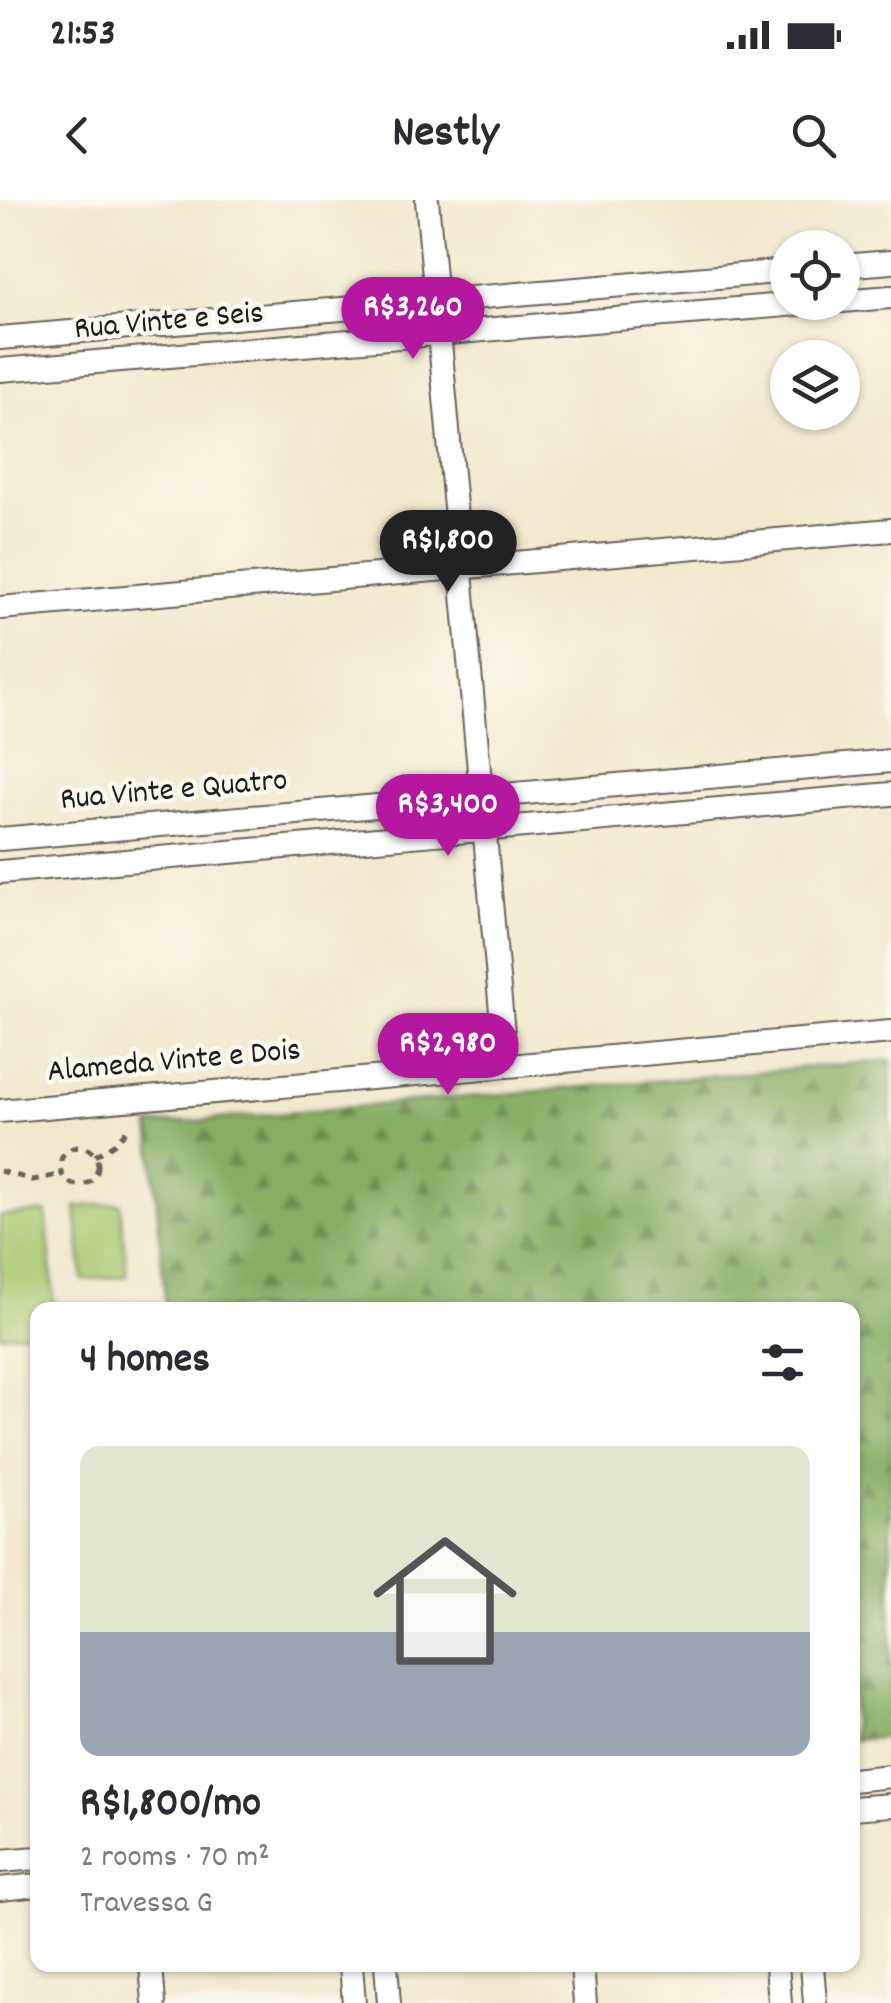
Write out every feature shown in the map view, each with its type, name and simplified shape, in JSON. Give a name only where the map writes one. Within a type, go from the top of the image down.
[{"type":"street","points":[[428,200],[506,1066]]},
{"type":"street","points":[[860,265],[891,262]]},
{"type":"street","name":"Rua Vinte e Seis","points":[[0,338],[770,273]]},
{"type":"street","points":[[860,300],[891,297]]},
{"type":"street","name":"Rua Vinte e Seis","points":[[0,370],[770,306]]},
{"type":"street","points":[[0,608],[891,530]]},
{"type":"street","name":"Rua Vinte e Quatro","points":[[0,839],[891,761]]},
{"type":"street","name":"Rua Vinte e Quatro","points":[[0,872],[891,794]]},
{"type":"street","name":"Alameda Vinte e Dois","points":[[0,1111],[891,1032]]},
{"type":"street","points":[[860,1779],[891,1776]]},
{"type":"street","points":[[860,1807],[891,1805]]},
{"type":"street","points":[[0,1861],[30,1859]]},
{"type":"street","points":[[0,1888],[30,1886]]},
{"type":"street","points":[[152,1972],[154,2003]]},
{"type":"street","points":[[351,1972],[354,2003]]},
{"type":"street","points":[[387,1972],[389,2003]]},
{"type":"street","points":[[583,1972],[585,2003]]},
{"type":"street","points":[[778,1972],[780,2003]]},
{"type":"street","points":[[812,1972],[814,2003]]},
{"type":"path","points":[[95,1156],[123,1136],[140,1098]]},
{"type":"path","points":[[85,1148],[95,1156],[97,1172],[87,1182],[73,1184],[62,1174],[60,1160],[68,1150],[85,1148]]},
{"type":"path","points":[[0,1170],[34,1180],[62,1174]]},
{"type":"green space","points":[[891,1060],[891,1737],[860,1739],[860,1302],[165,1302],[150,1125]]},
{"type":"green space","points":[[120,1203],[127,1276],[83,1280],[76,1207]]},
{"type":"green space","points":[[46,1212],[54,1302],[30,1302],[30,1333],[0,1335],[0,1216]]}]
